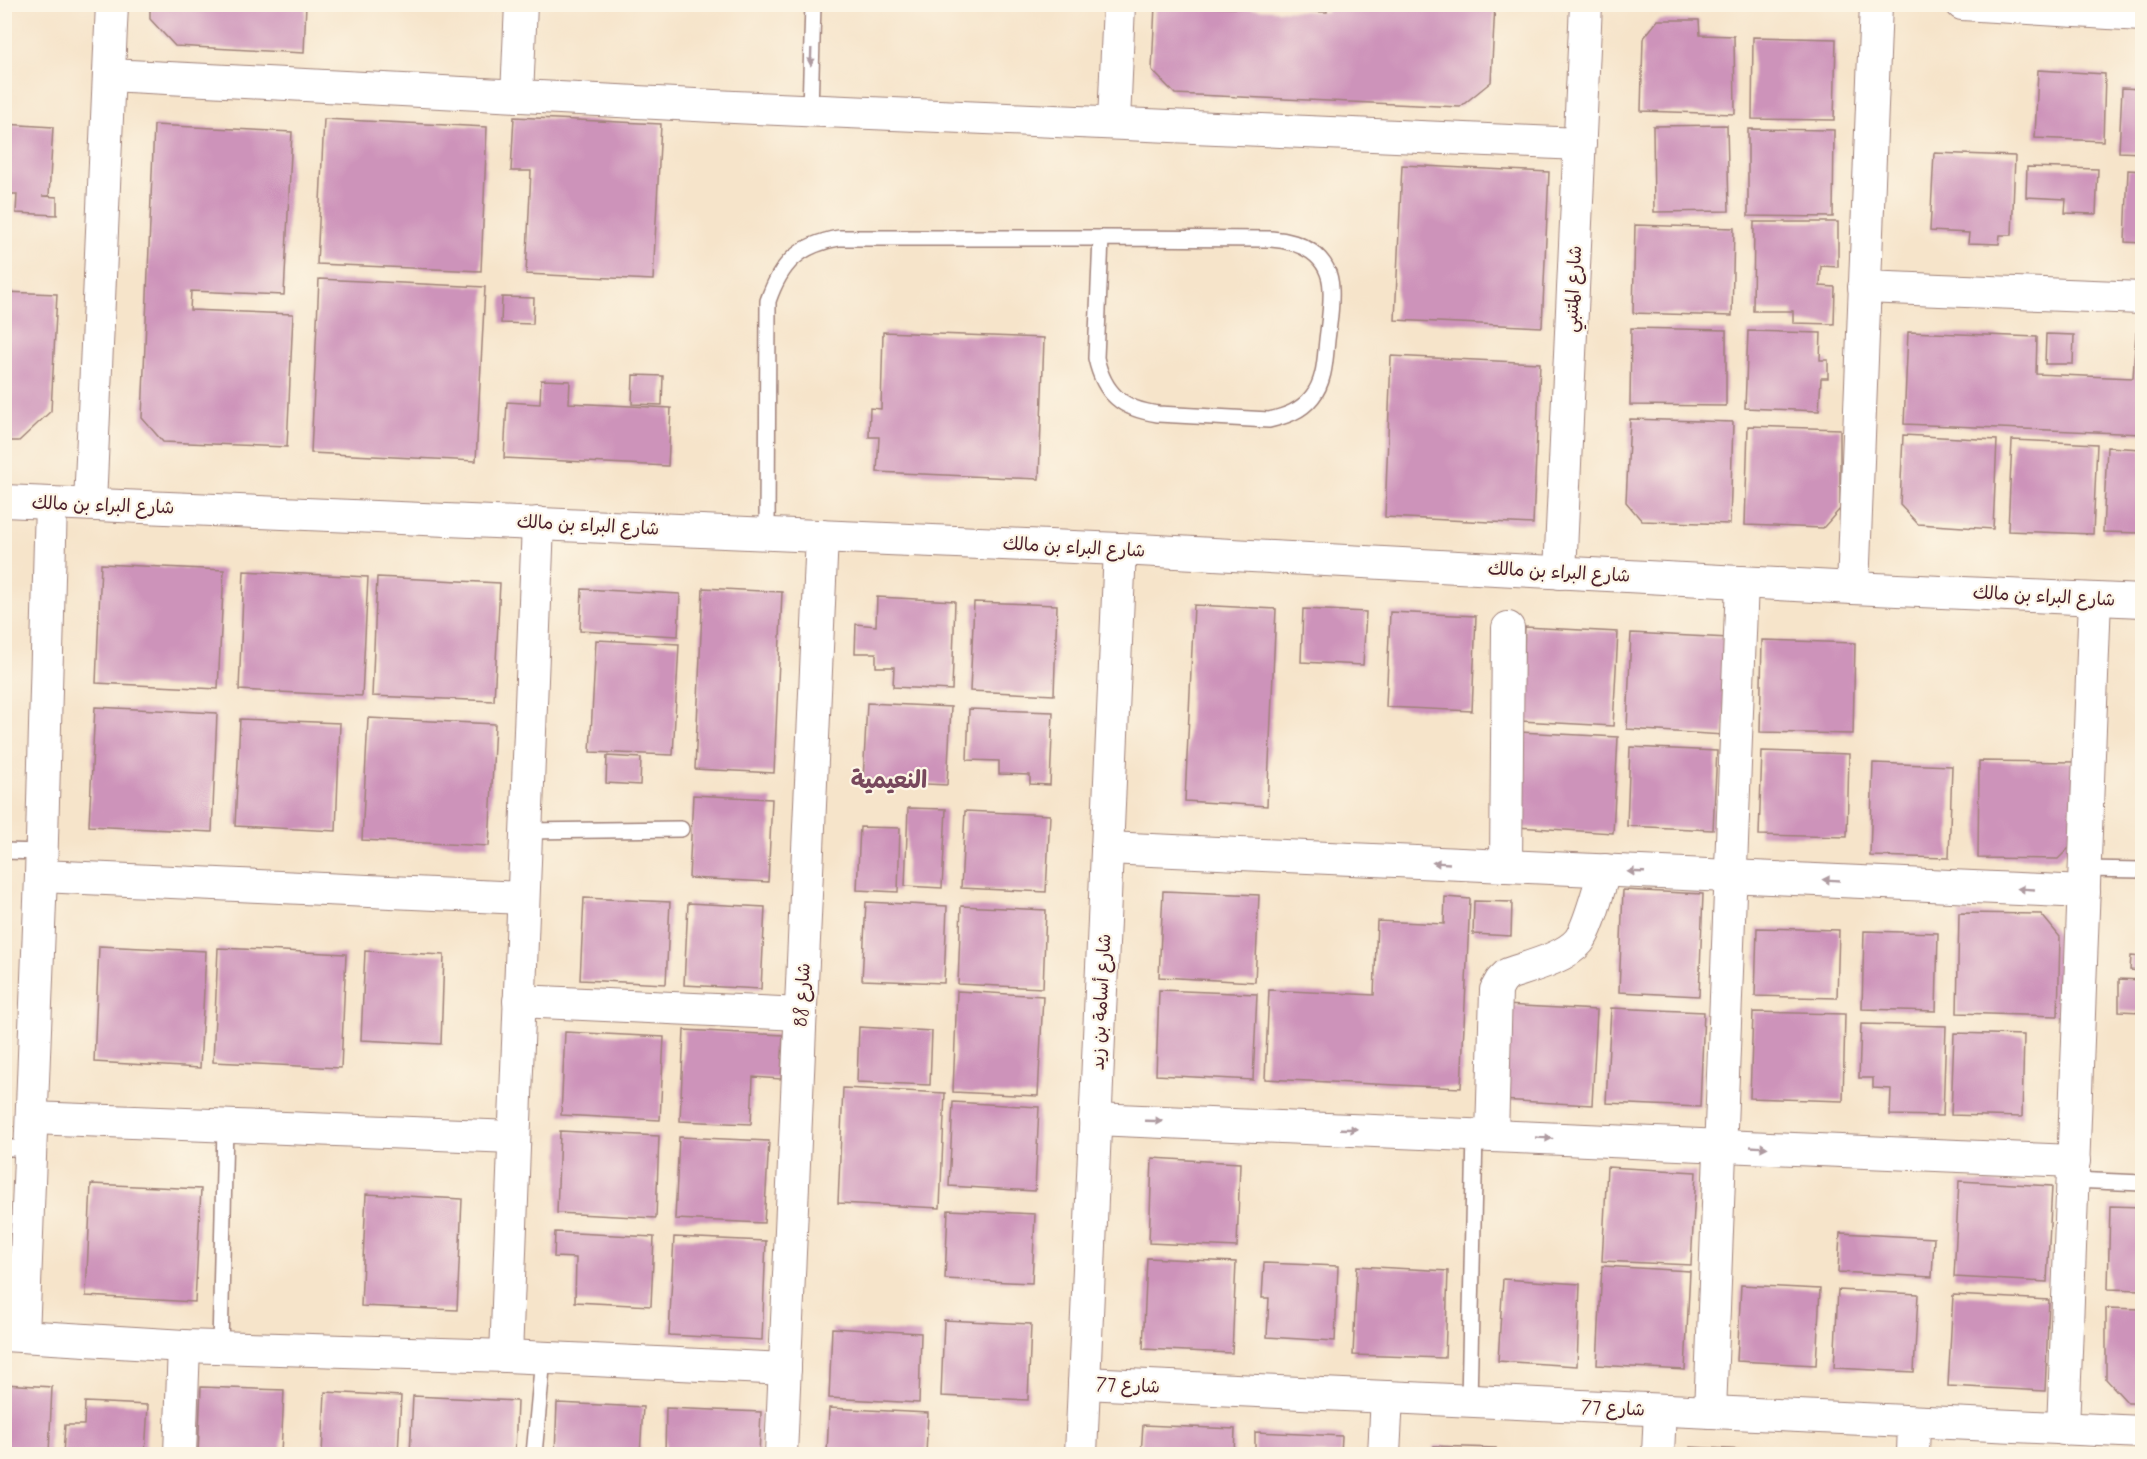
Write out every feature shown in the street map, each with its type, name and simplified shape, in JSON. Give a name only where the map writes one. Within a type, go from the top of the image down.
[{"type":"street","points":[[90,504],[112,4]]},
{"type":"street","points":[[517,96],[521,4]]},
{"type":"street","points":[[1114,122],[1119,4]]},
{"type":"street","name":"شارع المتنبي","points":[[1560,573],[1586,4]]},
{"type":"street","points":[[1853,588],[1876,4]]},
{"type":"street","points":[[1962,4],[2142,15]]},
{"type":"street","points":[[109,75],[810,110],[1580,144]]},
{"type":"street","points":[[1864,287],[2142,298]]},
{"type":"street","name":"شارع البراء بن مالك","points":[[4,501],[1120,549],[2142,601]]},
{"type":"street","points":[[51,502],[42,864],[23,1138],[14,1335],[184,1346],[506,1356],[785,1369]]},
{"type":"street","points":[[506,1356],[538,523]]},
{"type":"street","name":"شارع 88","points":[[781,1455],[822,536]]},
{"type":"street","name":"شارع أسامة بن زيد","points":[[1081,1455],[1120,549]]},
{"type":"street","points":[[1710,1413],[1742,582]]},
{"type":"street","points":[[2063,1429],[2096,599]]},
{"type":"street","points":[[1506,866],[1508,628]]},
{"type":"street","points":[[1107,848],[1730,876],[2085,880]]},
{"type":"street","points":[[42,864],[523,898]]},
{"type":"street","points":[[1483,1135],[1496,990],[1508,974],[1565,953],[1574,946],[1585,929],[1605,870]]},
{"type":"street","points":[[519,1001],[801,1014]]},
{"type":"street","points":[[1095,1119],[1720,1146],[2073,1171]]},
{"type":"street","points":[[23,1138],[225,1126],[513,1137]]},
{"type":"street","points":[[180,1455],[184,1346]]},
{"type":"street","name":"شارع 77","points":[[1084,1383],[2142,1432]]},
{"type":"street","points":[[1384,1455],[1387,1397]]},
{"type":"street","points":[[1658,1455],[1660,1410]]},
{"type":"street","points":[[1913,1455],[1914,1422]]},
{"type":"lane","points":[[810,110],[813,4]]},
{"type":"lane","points":[[767,534],[768,301],[775,281],[786,265],[801,251],[819,242],[839,238],[1101,238],[1288,240],[1304,246],[1317,256],[1327,271],[1331,287],[1322,379],[1314,395],[1301,408],[1286,416],[1269,420],[1158,414],[1140,411],[1124,404],[1110,392],[1100,376],[1096,358],[1101,238]]},
{"type":"lane","points":[[526,831],[681,829]]},
{"type":"lane","points":[[4,851],[42,864]]},
{"type":"lane","points":[[2085,880],[2142,870]]},
{"type":"lane","points":[[220,1347],[225,1126]]},
{"type":"lane","points":[[1469,1401],[1483,1135]]},
{"type":"lane","points":[[2073,1171],[2142,1183]]},
{"type":"lane","points":[[534,1455],[543,1358]]},
{"type":"building","points":[[150,4],[306,4],[304,53],[175,46],[150,19]]},
{"type":"building","points":[[1327,4],[1495,4],[1491,82],[1460,107],[1175,94],[1152,70],[1155,5],[1327,12]]},
{"type":"building","points":[[1658,20],[1699,20],[1700,35],[1734,36],[1735,114],[1641,111],[1643,39]]},
{"type":"building","points":[[1753,37],[1836,39],[1834,120],[1752,119]]},
{"type":"building","points":[[2038,70],[2105,74],[2103,141],[2035,138]]},
{"type":"building","points":[[2122,88],[2142,89],[2142,153],[2119,152]]},
{"type":"building","points":[[514,117],[661,124],[653,280],[526,274],[531,171],[511,171]]},
{"type":"building","points":[[324,119],[487,127],[481,271],[317,264]]},
{"type":"building","points":[[4,124],[53,127],[49,196],[42,196],[57,197],[57,215],[16,213],[17,194],[4,194]]},
{"type":"building","points":[[154,125],[292,132],[284,295],[191,291],[190,310],[293,314],[287,447],[163,442],[142,418]]},
{"type":"building","points":[[1727,125],[1729,211],[1654,212],[1653,126]]},
{"type":"building","points":[[1748,129],[1834,130],[1833,217],[1748,216]]},
{"type":"building","points":[[1934,153],[2015,156],[2012,235],[2000,235],[1999,244],[1968,243],[1969,233],[1930,231]]},
{"type":"building","points":[[1402,165],[1549,172],[1542,327],[1395,320]]},
{"type":"building","points":[[2027,167],[2098,169],[2096,214],[2065,213],[2066,199],[2026,197]]},
{"type":"building","points":[[2128,170],[2142,171],[2142,243],[2125,242]]},
{"type":"building","points":[[1754,222],[1838,222],[1838,267],[1821,266],[1820,286],[1835,287],[1834,324],[1793,323],[1793,311],[1753,311]]},
{"type":"building","points":[[1635,225],[1734,228],[1732,316],[1633,313]]},
{"type":"building","points":[[319,279],[485,287],[476,461],[311,453]]},
{"type":"building","points":[[4,292],[57,294],[51,411],[19,441],[4,441]]},
{"type":"building","points":[[502,297],[534,298],[533,324],[501,323]]},
{"type":"building","points":[[1631,328],[1726,330],[1726,406],[1630,405]]},
{"type":"building","points":[[1748,331],[1821,333],[1820,360],[1828,360],[1828,378],[1821,378],[1819,411],[1745,408]]},
{"type":"building","points":[[883,332],[1044,338],[1039,479],[877,472],[879,437],[869,437],[870,408],[881,409]]},
{"type":"building","points":[[1908,332],[2037,337],[2036,374],[2133,378],[2136,333],[2142,333],[2142,434],[1904,424]]},
{"type":"building","points":[[2046,334],[2074,335],[2073,364],[2045,364]]},
{"type":"building","points":[[1391,356],[1540,363],[1533,524],[1385,517]]},
{"type":"building","points":[[633,375],[663,376],[662,405],[632,404]]},
{"type":"building","points":[[541,380],[570,381],[569,403],[671,408],[668,466],[504,458],[507,402],[540,404]]},
{"type":"building","points":[[1630,419],[1733,422],[1730,524],[1642,521],[1626,502]]},
{"type":"building","points":[[1748,426],[1840,429],[1840,509],[1823,528],[1745,525]]},
{"type":"building","points":[[1903,435],[1997,440],[1993,529],[1918,524],[1900,505]]},
{"type":"building","points":[[2012,440],[2097,444],[2093,534],[2008,531]]},
{"type":"building","points":[[2107,447],[2142,449],[2142,533],[2103,532]]},
{"type":"building","points":[[101,564],[224,570],[218,689],[96,683]]},
{"type":"building","points":[[244,571],[368,577],[362,696],[239,690]]},
{"type":"building","points":[[377,577],[500,583],[494,701],[372,696]]},
{"type":"building","points":[[703,588],[782,592],[774,773],[695,769]]},
{"type":"building","points":[[582,589],[680,594],[678,636],[580,631]]},
{"type":"building","points":[[877,597],[955,601],[952,690],[893,687],[894,667],[876,667],[876,653],[855,653],[856,624],[876,626]]},
{"type":"building","points":[[974,602],[1057,605],[1054,695],[970,691]]},
{"type":"building","points":[[1194,605],[1276,609],[1267,806],[1185,801]]},
{"type":"building","points":[[1303,609],[1366,612],[1363,665],[1301,662]]},
{"type":"building","points":[[1390,612],[1476,616],[1472,711],[1386,707]]},
{"type":"building","points":[[1525,627],[1618,632],[1613,726],[1521,721]]},
{"type":"building","points":[[1631,633],[1729,638],[1724,735],[1627,729]]},
{"type":"building","points":[[596,640],[679,644],[673,755],[590,752]]},
{"type":"building","points":[[1762,640],[1855,643],[1853,734],[1760,732]]},
{"type":"building","points":[[2140,683],[2142,683],[2142,753],[2140,753]]},
{"type":"building","points":[[867,703],[951,707],[947,785],[863,781]]},
{"type":"building","points":[[95,707],[217,713],[212,832],[89,826]]},
{"type":"building","points":[[969,709],[1053,712],[1050,785],[1030,784],[1030,775],[999,774],[999,761],[967,760]]},
{"type":"building","points":[[368,718],[495,724],[489,846],[362,840]]},
{"type":"building","points":[[240,719],[340,723],[336,831],[235,826]]},
{"type":"building","points":[[1519,732],[1618,737],[1613,833],[1515,827]]},
{"type":"building","points":[[1630,747],[1717,751],[1713,830],[1627,826]]},
{"type":"building","points":[[1762,751],[1849,754],[1847,837],[1759,835]]},
{"type":"building","points":[[607,756],[641,758],[640,785],[606,783]]},
{"type":"building","points":[[1979,761],[2078,762],[2077,840],[2058,859],[1978,858]]},
{"type":"building","points":[[1873,763],[1952,766],[1949,858],[1870,856]]},
{"type":"building","points":[[693,795],[772,799],[768,882],[689,878]]},
{"type":"building","points":[[908,808],[946,809],[942,888],[905,886]]},
{"type":"building","points":[[965,811],[1050,815],[1046,892],[961,888]]},
{"type":"building","points":[[860,827],[900,828],[898,892],[857,890]]},
{"type":"building","points":[[1623,890],[1703,894],[1699,996],[1619,992]]},
{"type":"building","points":[[1163,891],[1259,895],[1255,982],[1159,977]]},
{"type":"building","points":[[1445,897],[1470,899],[1461,1088],[1265,1079],[1269,990],[1374,995],[1377,921],[1444,924]]},
{"type":"building","points":[[584,898],[670,902],[666,984],[580,980]]},
{"type":"building","points":[[1474,901],[1512,902],[1511,936],[1473,934]]},
{"type":"building","points":[[866,902],[947,906],[944,983],[862,980]]},
{"type":"building","points":[[688,903],[765,907],[761,989],[684,985]]},
{"type":"building","points":[[961,906],[1046,910],[1043,988],[958,984]]},
{"type":"building","points":[[1959,913],[2041,914],[2060,937],[2058,1016],[1957,1013]]},
{"type":"building","points":[[1757,928],[1839,930],[1837,998],[1755,996]]},
{"type":"building","points":[[1864,931],[1938,933],[1936,1011],[1862,1009]]},
{"type":"building","points":[[99,946],[206,951],[200,1068],[94,1062]]},
{"type":"building","points":[[218,948],[346,954],[341,1068],[213,1062]]},
{"type":"building","points":[[365,951],[444,955],[441,1044],[361,1040]]},
{"type":"building","points":[[2131,956],[2142,957],[2142,971],[2130,970]]},
{"type":"building","points":[[2119,979],[2142,980],[2142,1012],[2119,1011]]},
{"type":"building","points":[[1159,990],[1257,994],[1253,1080],[1156,1075]]},
{"type":"building","points":[[957,991],[1043,996],[1038,1096],[953,1092]]},
{"type":"building","points":[[1504,1005],[1597,1010],[1592,1105],[1499,1100]]},
{"type":"building","points":[[1611,1008],[1704,1012],[1700,1107],[1606,1103]]},
{"type":"building","points":[[1753,1012],[1845,1014],[1843,1101],[1750,1098]]},
{"type":"building","points":[[1861,1024],[1946,1026],[1943,1116],[1890,1115],[1891,1089],[1873,1088],[1873,1078],[1859,1078]]},
{"type":"building","points":[[859,1027],[932,1031],[930,1085],[857,1082]]},
{"type":"building","points":[[684,1030],[783,1035],[781,1079],[753,1077],[751,1124],[680,1121]]},
{"type":"building","points":[[565,1032],[664,1037],[660,1120],[561,1115]]},
{"type":"building","points":[[1954,1033],[2024,1035],[2022,1117],[1951,1115]]},
{"type":"building","points":[[843,1088],[945,1093],[940,1208],[838,1203]]},
{"type":"building","points":[[953,1102],[1039,1107],[1035,1191],[949,1186]]},
{"type":"building","points":[[560,1131],[659,1136],[656,1218],[557,1213]]},
{"type":"building","points":[[679,1137],[769,1141],[764,1223],[675,1219]]},
{"type":"building","points":[[1152,1158],[1240,1163],[1237,1247],[1149,1243]]},
{"type":"building","points":[[1607,1167],[1696,1172],[1691,1265],[1602,1261]]},
{"type":"building","points":[[1959,1181],[2052,1186],[2047,1282],[1954,1277]]},
{"type":"building","points":[[91,1184],[201,1189],[195,1302],[86,1296]]},
{"type":"building","points":[[366,1194],[462,1199],[457,1310],[361,1306]]},
{"type":"building","points":[[2110,1206],[2142,1207],[2142,1290],[2108,1289]]},
{"type":"building","points":[[948,1210],[1035,1214],[1032,1283],[945,1279]]},
{"type":"building","points":[[555,1232],[654,1237],[651,1306],[575,1302],[576,1258],[554,1257]]},
{"type":"building","points":[[1840,1233],[1934,1238],[1932,1277],[1838,1272]]},
{"type":"building","points":[[674,1237],[766,1241],[762,1340],[669,1335]]},
{"type":"building","points":[[1147,1258],[1236,1262],[1232,1353],[1143,1349]]},
{"type":"building","points":[[1264,1263],[1338,1266],[1335,1341],[1267,1337],[1269,1298],[1262,1298]]},
{"type":"building","points":[[1357,1266],[1448,1271],[1445,1358],[1353,1355]]},
{"type":"building","points":[[1602,1266],[1690,1271],[1685,1370],[1597,1365]]},
{"type":"building","points":[[1503,1279],[1580,1284],[1577,1366],[1498,1361]]},
{"type":"building","points":[[1741,1285],[1820,1289],[1816,1365],[1737,1361]]},
{"type":"building","points":[[1838,1290],[1918,1294],[1914,1372],[1834,1368]]},
{"type":"building","points":[[1953,1295],[2049,1300],[2045,1391],[1948,1386]]},
{"type":"building","points":[[2106,1308],[2142,1309],[2142,1403],[2128,1403],[2106,1379]]},
{"type":"building","points":[[944,1320],[1031,1324],[1028,1400],[941,1396]]},
{"type":"building","points":[[832,1328],[921,1333],[919,1403],[829,1398]]},
{"type":"building","points":[[4,1384],[52,1387],[49,1454],[4,1454]]},
{"type":"building","points":[[201,1387],[284,1390],[281,1454],[198,1454]]},
{"type":"building","points":[[325,1392],[401,1396],[398,1454],[322,1454]]},
{"type":"building","points":[[413,1396],[517,1401],[515,1454],[410,1454]]},
{"type":"building","points":[[85,1402],[148,1405],[145,1454],[63,1454],[65,1425],[84,1425]]},
{"type":"building","points":[[557,1403],[643,1407],[640,1454],[555,1454]]},
{"type":"building","points":[[666,1408],[761,1412],[759,1454],[665,1454]]},
{"type":"building","points":[[829,1408],[928,1413],[926,1454],[827,1454]]},
{"type":"building","points":[[1143,1425],[1235,1429],[1234,1454],[1141,1454]]},
{"type":"building","points":[[1255,1432],[1342,1436],[1341,1454],[1255,1454]]},
{"type":"building","points":[[1434,1446],[1496,1448],[1495,1454],[1434,1454]]},
{"type":"building","points":[[1690,1447],[1783,1452],[1783,1454],[1690,1454]]},
{"type":"building","points":[[1798,1452],[1821,1453],[1821,1454],[1798,1454]]},
{"type":"district","name":"النعيمية","points":[[889,780]]}]
